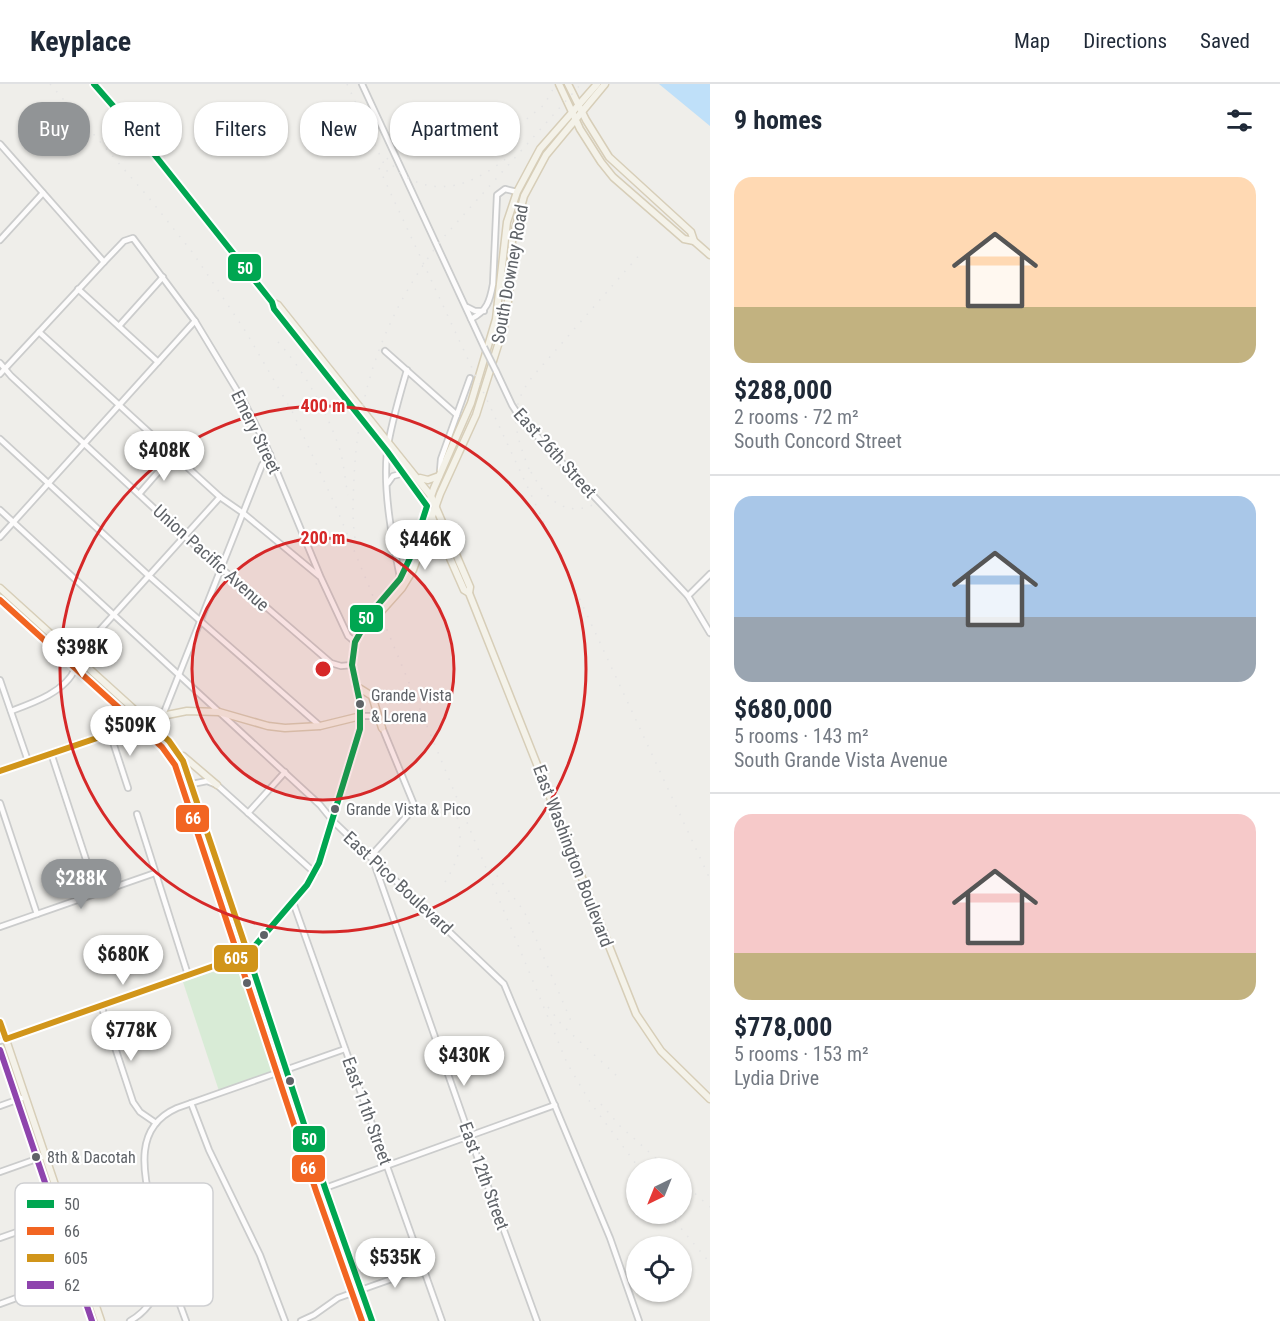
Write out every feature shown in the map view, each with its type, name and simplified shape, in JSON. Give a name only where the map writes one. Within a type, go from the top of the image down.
[{"type":"main road","name":"East Washington Boulevard","points":[[94,84],[142,139],[272,302],[274,309],[388,447],[418,477],[436,504],[636,1014],[661,1051],[710,1099]]},
{"type":"main road","points":[[559,84],[589,146],[613,177],[684,239],[694,241]]},
{"type":"main road","points":[[568,84],[597,140],[609,157],[690,232],[694,241],[710,255]]},
{"type":"main road","name":"South Downey Road","points":[[403,581],[427,506],[471,403],[492,338],[500,293],[507,222],[517,192],[534,158],[597,84]]},
{"type":"main road","name":"South Downey Road","points":[[403,581],[413,570],[436,504],[476,415],[496,355],[507,311],[512,241],[521,203],[546,155],[605,84]]},
{"type":"main road","points":[[573,93],[584,94],[591,90]]},
{"type":"main road","name":"East Washington Boulevard","points":[[388,447],[432,515],[464,590],[469,593]]},
{"type":"main road","points":[[418,477],[428,480],[439,476]]},
{"type":"main road","points":[[423,541],[434,536],[446,548]]},
{"type":"main road","points":[[248,954],[315,873],[358,737],[361,716],[352,665],[355,642],[365,620],[403,581]]},
{"type":"main road","points":[[0,588],[169,741],[183,760],[325,1188],[372,1321]]},
{"type":"main road","points":[[356,686],[372,696],[382,728]]},
{"type":"main road","points":[[0,771],[163,715],[187,711],[219,712],[277,728],[320,726],[361,716]]},
{"type":"main road","points":[[178,752],[217,785]]},
{"type":"main road","points":[[0,1022],[3,1040],[54,1183]]},
{"type":"main road","points":[[96,1306],[101,1321]]},
{"type":"street","name":"East 26th Street","points":[[362,84],[512,405],[521,419],[688,596],[710,633]]},
{"type":"street","points":[[0,144],[104,262],[0,374]]},
{"type":"street","name":"South Downey Road","points":[[471,319],[484,310],[489,303],[493,284],[497,195],[505,189],[517,192]]},
{"type":"street","points":[[0,240],[43,193]]},
{"type":"street","name":"Emery Street","points":[[104,262],[124,241],[130,238],[135,240],[195,321],[244,402],[270,454],[321,578],[348,636],[355,642]]},
{"type":"street","points":[[119,326],[164,277]]},
{"type":"street","points":[[78,289],[158,362]]},
{"type":"street","points":[[465,307],[475,311],[484,310]]},
{"type":"street","points":[[0,537],[195,321]]},
{"type":"street","points":[[39,332],[220,497],[243,513],[321,578]]},
{"type":"street","points":[[385,351],[457,415]]},
{"type":"street","name":"Union Pacific Avenue","points":[[0,363],[184,536],[331,663],[341,666],[352,665]]},
{"type":"street","points":[[403,581],[395,550],[388,483],[388,447],[407,370]]},
{"type":"street","points":[[439,476],[441,459],[470,378]]},
{"type":"street","points":[[0,439],[148,575],[320,726]]},
{"type":"street","points":[[163,715],[262,465],[270,454]]},
{"type":"street","points":[[139,494],[173,455]]},
{"type":"street","points":[[388,483],[393,476],[404,473]]},
{"type":"street","points":[[11,711],[49,696],[75,670],[80,651],[220,497]]},
{"type":"street","name":"East Pico Boulevard","points":[[0,510],[285,772],[320,805],[333,821],[504,984],[610,1238],[639,1321]]},
{"type":"street","points":[[395,550],[412,552]]},
{"type":"street","points":[[688,596],[710,574]]},
{"type":"street","points":[[0,680],[28,761]]},
{"type":"street","points":[[361,716],[376,717],[415,807],[372,858]]},
{"type":"street","points":[[111,733],[128,788]]},
{"type":"street","points":[[51,753],[97,893]]},
{"type":"street","points":[[248,813],[285,772]]},
{"type":"street","points":[[192,784],[207,781],[217,785],[315,873]]},
{"type":"street","points":[[0,803],[37,914]]},
{"type":"street","points":[[137,814],[188,975]]},
{"type":"street","name":"East 12th Street","points":[[372,858],[537,1321]]},
{"type":"street","points":[[0,927],[154,873]]},
{"type":"street","name":"East 11th Street","points":[[293,902],[442,1321]]},
{"type":"street","points":[[3,1040],[248,954]]},
{"type":"street","points":[[101,1005],[133,1102],[140,1112],[156,1123]]},
{"type":"street","points":[[146,1183],[143,1167],[148,1141],[156,1123],[170,1112],[345,1049]]},
{"type":"street","points":[[0,1106],[25,1097]]},
{"type":"street","points":[[191,1103],[210,1150],[260,1255],[285,1321]]},
{"type":"street","points":[[325,1188],[555,1105]]},
{"type":"street","points":[[0,1172],[45,1156]]},
{"type":"street","points":[[0,1238],[15,1233]]},
{"type":"street","points":[[301,1321],[314,1315],[332,1301],[423,1268]]},
{"type":"street","points":[[0,1304],[15,1299]]},
{"type":"street","points":[[130,1321],[147,1306]]},
{"type":"street","points":[[180,1306],[186,1321]]},
{"type":"green space","points":[[241,962],[277,1069],[219,1091],[183,982]]},
{"type":"water","points":[[659,84],[710,84],[710,126]]},
{"type":"railway","points":[[50,84],[149,198],[193,253],[246,332],[293,413],[336,507],[567,1063],[590,1102],[632,1158]]},
{"type":"railway","points":[[347,84],[389,175]]},
{"type":"railway","points":[[520,123],[544,105],[556,84]]},
{"type":"railway","points":[[355,538],[354,479],[362,413],[378,352],[391,322],[422,266],[442,239],[581,84]]},
{"type":"railway","points":[[387,158],[394,167],[412,180],[444,187],[472,180],[507,158]]},
{"type":"railway","points":[[379,168],[710,879]]},
{"type":"railway","points":[[529,469],[517,432],[519,399],[533,376],[642,252]]},
{"type":"railway","points":[[278,342],[306,379],[329,422],[343,461],[348,495]]},
{"type":"railway","points":[[531,472],[543,491],[558,504],[567,508],[577,509],[599,502]]},
{"type":"railway","points":[[445,882],[459,851],[460,835],[457,817]]},
{"type":"railway","points":[[491,868],[524,911],[571,1021]]},
{"type":"railway","points":[[548,1007],[562,1025],[617,1076]]},
{"type":"railway","points":[[601,1104],[620,1126],[656,1158]]},
{"type":"railway","points":[[692,1191],[710,1207]]},
{"type":"railway","points":[[677,1224],[710,1263]]},
{"type":"transit line","name":"50","points":[[94,84],[142,139],[272,302],[274,309],[387,451],[427,506],[411,556],[400,579],[365,620],[355,642],[352,665],[360,703],[360,729],[319,863],[307,885],[248,954],[325,1188],[372,1321]]},
{"type":"transit line","name":"66","points":[[0,600],[162,747],[175,765],[316,1191],[362,1321]]},
{"type":"transit line","name":"605","points":[[0,771],[147,721],[169,741],[183,761],[248,954],[6,1039],[0,1022]]},
{"type":"transit line","name":"62","points":[[0,1050],[45,1183]]},
{"type":"transit line","name":"62","points":[[87,1306],[92,1321]]},
{"type":"place","name":"Grande Vista & Lorena","points":[[360,704]]},
{"type":"place","name":"Grande Vista & Pico","points":[[335,809]]},
{"type":"place","name":"8th & Dacotah","points":[[36,1157]]}]
